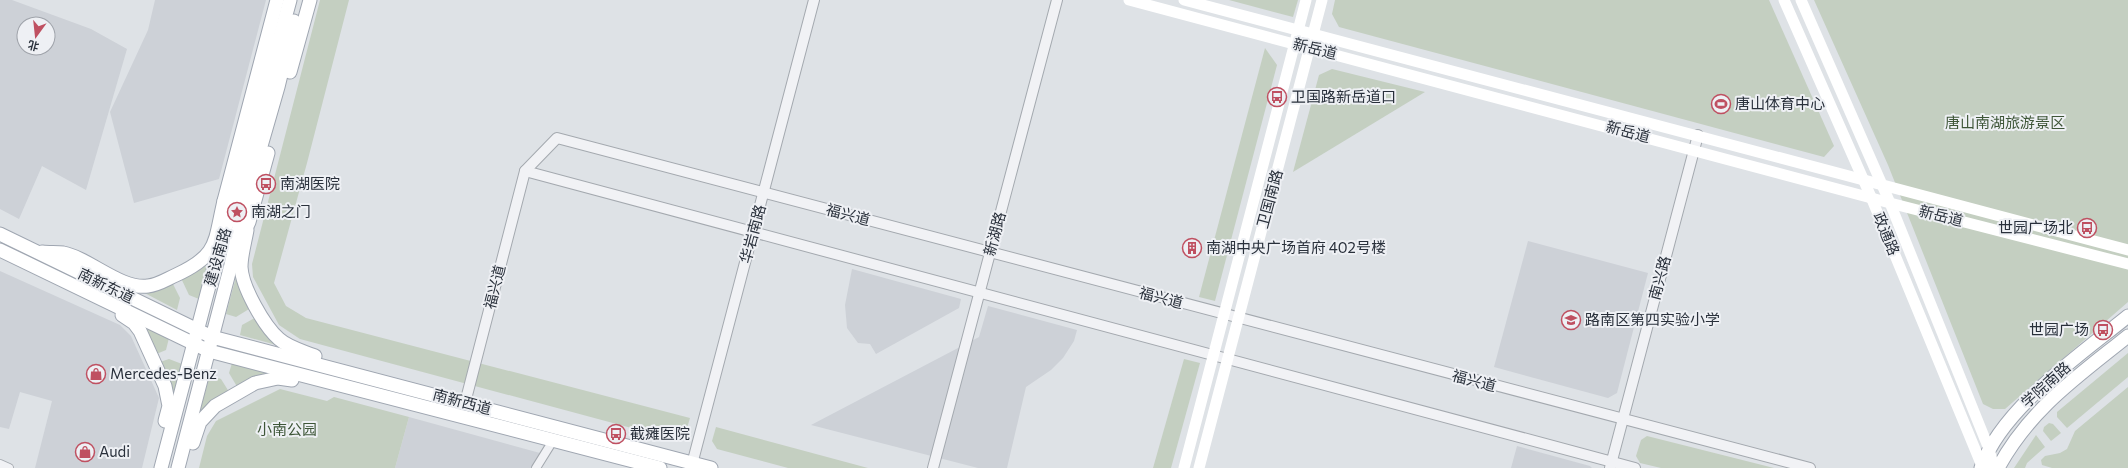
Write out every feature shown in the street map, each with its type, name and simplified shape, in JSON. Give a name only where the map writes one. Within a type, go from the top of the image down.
[{"type":"main road","points":[[36,252],[64,253],[125,282],[138,286],[152,285],[196,266],[208,254],[214,245],[276,0]]},
{"type":"main road","name":"建设南路","points":[[161,468],[223,233],[233,210],[290,0]]},
{"type":"main road","name":"建设南路","points":[[178,468],[231,265],[242,212],[278,87],[298,0]]},
{"type":"main road","points":[[310,0],[249,222],[241,266],[247,290],[270,330],[290,347],[324,359],[349,373]]},
{"type":"main road","name":"新岳道","points":[[1129,0],[1295,45],[1310,47],[1890,203],[2128,264]]},
{"type":"main road","name":"新岳道","points":[[1184,0],[1862,178],[1883,186],[2128,250]]},
{"type":"main road","name":"卫国南路","points":[[1184,468],[1306,0]]},
{"type":"main road","name":"卫国南路","points":[[1199,468],[1322,0]]},
{"type":"main road","name":"政通路","points":[[1801,0],[1883,186],[1989,449]]},
{"type":"main road","name":"政通路","points":[[1786,1],[1871,197],[1985,468]]},
{"type":"main road","points":[[223,233],[224,201]]},
{"type":"main road","points":[[231,265],[249,222]]},
{"type":"main road","name":"南新东道","points":[[0,234],[212,337]]},
{"type":"main road","name":"南新东道","points":[[0,250],[209,351]]},
{"type":"main road","points":[[76,288],[104,306],[128,318],[140,331],[167,395],[169,406],[163,430],[167,444]]},
{"type":"main road","name":"学院南路","points":[[1985,468],[1989,449],[2005,424],[2024,404],[2128,316]]},
{"type":"main road","name":"学院南路","points":[[1998,468],[2009,448],[2030,419],[2072,380],[2128,336]]},
{"type":"main road","name":"南新西道","points":[[212,337],[465,403],[692,465],[712,468]]},
{"type":"main road","name":"南新西道","points":[[209,351],[554,439],[660,468]]},
{"type":"main road","points":[[181,468],[204,417],[215,406],[255,383],[278,378],[321,388],[350,387]]},
{"type":"street","name":"华岩南路","points":[[692,465],[814,0]]},
{"type":"street","name":"新湖路","points":[[933,468],[1057,0]]},
{"type":"street","name":"南兴路","points":[[1611,465],[1698,135]]},
{"type":"street","name":"福兴道","points":[[465,403],[525,171],[557,138],[1623,420],[1810,468]]},
{"type":"street","points":[[525,171],[979,294],[1214,354],[1611,465],[1635,468]]},
{"type":"street","points":[[536,468],[554,439]]},
{"type":"street","points":[[0,464],[9,468]]},
{"type":"shaded area","points":[[0,0],[12,0],[56,16],[16,16],[16,56],[56,56],[56,16],[91,29],[127,49],[86,190],[42,166],[19,219],[0,209]]},
{"type":"shaded area","points":[[155,0],[266,0],[219,179],[134,203],[110,112],[148,30]]},
{"type":"shaded area","name":"路南区第四实验小学","points":[[1528,241],[1648,273],[1617,393],[1608,398],[1494,367]]},
{"type":"shaded area","points":[[852,269],[961,299],[959,308],[876,354],[870,344],[858,343],[847,328],[845,305]]},
{"type":"shaded area","points":[[0,271],[120,325],[131,336],[159,398],[142,468],[35,468],[52,401],[20,392],[9,429],[0,427]]},
{"type":"shaded area","points":[[988,306],[1077,330],[1074,341],[1063,358],[1051,370],[1026,387],[1007,468],[978,468],[811,425],[979,337]]},
{"type":"shaded area","points":[[409,417],[540,453],[532,468],[395,468]]},
{"type":"shaded area","points":[[1517,446],[1590,466],[1592,468],[1511,468]]},
{"type":"green space","points":[[320,0],[349,0],[274,283],[286,306],[306,318],[690,418],[684,438],[676,440],[300,339],[279,325],[253,277],[252,264]]},
{"type":"green space","points":[[1229,0],[1298,0],[1293,17]]},
{"type":"green space","name":"唐山体育中心","points":[[1335,0],[1769,0],[1834,146],[1824,157],[1339,27],[1332,14]]},
{"type":"green space","name":"唐山南湖旅游景区","points":[[1814,0],[2128,0],[2128,302],[2005,409],[1993,409],[1983,404],[1888,165]]},
{"type":"green space","points":[[1265,48],[1277,65],[1215,301],[1199,297]]},
{"type":"green space","points":[[1332,69],[1425,92],[1293,172],[1319,75]]},
{"type":"green space","points":[[211,254],[199,299],[189,295],[180,276]]},
{"type":"green space","points":[[239,266],[254,306],[236,317],[226,314]]},
{"type":"green space","points":[[171,280],[180,298],[177,310],[137,289]]},
{"type":"green space","points":[[260,315],[287,348],[240,335],[242,325]]},
{"type":"green space","points":[[138,324],[169,338],[166,350],[154,355]]},
{"type":"green space","points":[[2128,353],[2128,377],[2067,428],[2057,417],[2057,412]]},
{"type":"green space","points":[[169,359],[182,364],[171,402],[157,363]]},
{"type":"green space","points":[[1184,359],[1200,363],[1171,468],[1153,468]]},
{"type":"green space","points":[[232,363],[276,374],[239,390],[229,373]]},
{"type":"green space","points":[[210,375],[221,379],[231,395],[198,418]]},
{"type":"green space","points":[[2128,387],[2128,468],[2052,468],[2042,465],[2041,460],[2045,456],[2060,453],[2067,449],[2075,431]]},
{"type":"green space","name":"小南公园","points":[[280,389],[327,401],[334,397],[409,417],[395,468],[199,468],[207,436],[216,421]]},
{"type":"green space","points":[[2049,423],[2053,424],[2061,433],[2051,441],[2043,431],[2044,427]]},
{"type":"green space","points":[[716,427],[868,468],[788,468],[717,449],[712,441]]},
{"type":"green space","points":[[2036,435],[2045,447],[2027,463],[2025,468],[2014,468]]},
{"type":"green space","points":[[1647,436],[1774,468],[1661,468],[1640,463],[1636,456],[1641,440]]},
{"type":"place","name":"卫国路新岳道口","points":[[1277,97]]},
{"type":"place","name":"唐山体育中心","points":[[1721,104]]},
{"type":"place","name":"南湖医院","points":[[266,184]]},
{"type":"place","name":"南湖之门","points":[[237,212]]},
{"type":"place","name":"世园广场北","points":[[2087,228]]},
{"type":"place","name":"南湖中央广场首府 402号楼","points":[[1192,248]]},
{"type":"place","name":"路南区第四实验小学","points":[[1571,320]]},
{"type":"place","name":"世园广场","points":[[2103,330]]},
{"type":"place","name":"Mercedes-Benz","points":[[96,374]]},
{"type":"place","name":"截瘫医院","points":[[616,434]]},
{"type":"place","name":"Audi","points":[[85,452]]}]
